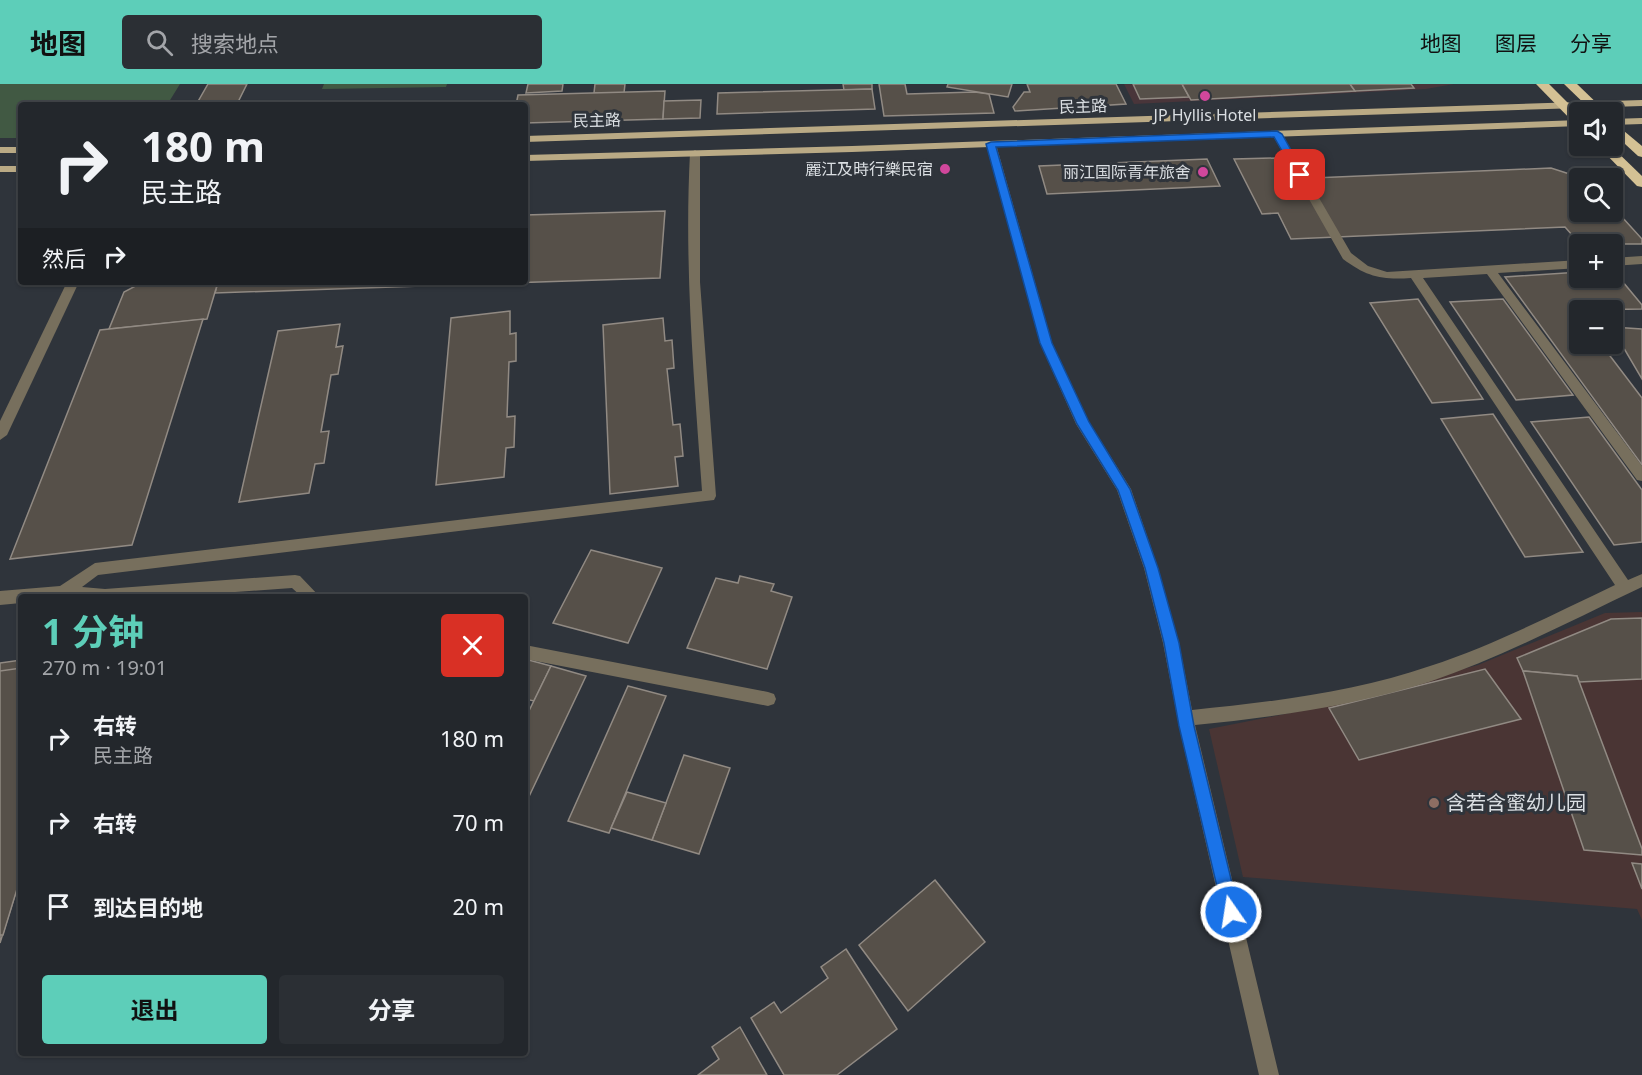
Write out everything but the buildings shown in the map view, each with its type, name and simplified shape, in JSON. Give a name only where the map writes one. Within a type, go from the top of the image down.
[{"type":"highway","points":[[1542,84],[1569,111]]},
{"type":"highway","points":[[1570,84],[1589,102]]},
{"type":"highway","points":[[1623,135],[1642,153]]},
{"type":"highway","points":[[1614,156],[1642,183]]},
{"type":"main road","name":"民主路","points":[[1623,105],[1642,103]]},
{"type":"main road","name":"民主路","points":[[528,138],[873,130],[1569,106]]},
{"type":"main road","points":[[1623,123],[1642,121]]},
{"type":"main road","name":"民主路","points":[[528,158],[1569,123]]},
{"type":"main road","points":[[0,150],[18,150]]},
{"type":"main road","points":[[0,169],[18,169]]},
{"type":"street","points":[[1277,134],[1347,256],[1364,269],[1387,276],[1569,265]]},
{"type":"street","points":[[991,144],[1046,343],[1083,424],[1124,489],[1138,527],[1172,643],[1186,718],[1269,1075]]},
{"type":"street","points":[[63,592],[95,569],[709,496],[692,287],[695,153]]},
{"type":"street","points":[[1623,261],[1642,260]]},
{"type":"street","points":[[1491,270],[1642,476]]},
{"type":"street","points":[[1415,274],[1625,588]]},
{"type":"street","points":[[0,435],[72,285]]},
{"type":"street","points":[[1186,718],[1266,710],[1343,697],[1405,681],[1463,662],[1642,580]]},
{"type":"street","points":[[119,594],[295,581],[309,594]]},
{"type":"street","points":[[42,594],[63,592],[91,594]]},
{"type":"street","points":[[0,598],[18,596]]},
{"type":"street","points":[[528,653],[768,699]]},
{"type":"shaded area","name":"JP Hyllis Hotel","points":[[1124,84],[1454,84],[1426,89],[1134,104]]},
{"type":"shaded area","name":"含若含蜜幼儿园","points":[[1642,612],[1642,920],[1637,909],[1243,877],[1209,729],[1315,708],[1478,665],[1605,613]]},
{"type":"green space","points":[[0,84],[180,84],[169,102],[18,102],[18,138],[0,138]]},
{"type":"green space","points":[[324,84],[447,84],[446,87],[322,89]]},
{"type":"place","name":"JP Hyllis Hotel","points":[[1205,96]]},
{"type":"place","name":"麗江及時行樂民宿","points":[[945,169]]},
{"type":"place","name":"丽江国际青年旅舍","points":[[1203,172]]},
{"type":"place","name":"含若含蜜幼儿园","points":[[1434,803]]},
{"type":"route","points":[[1231,912],[1187,726],[1172,643],[1152,568],[1124,489],[1083,424],[1046,343],[991,144],[1277,134],[1300,175]]}]
